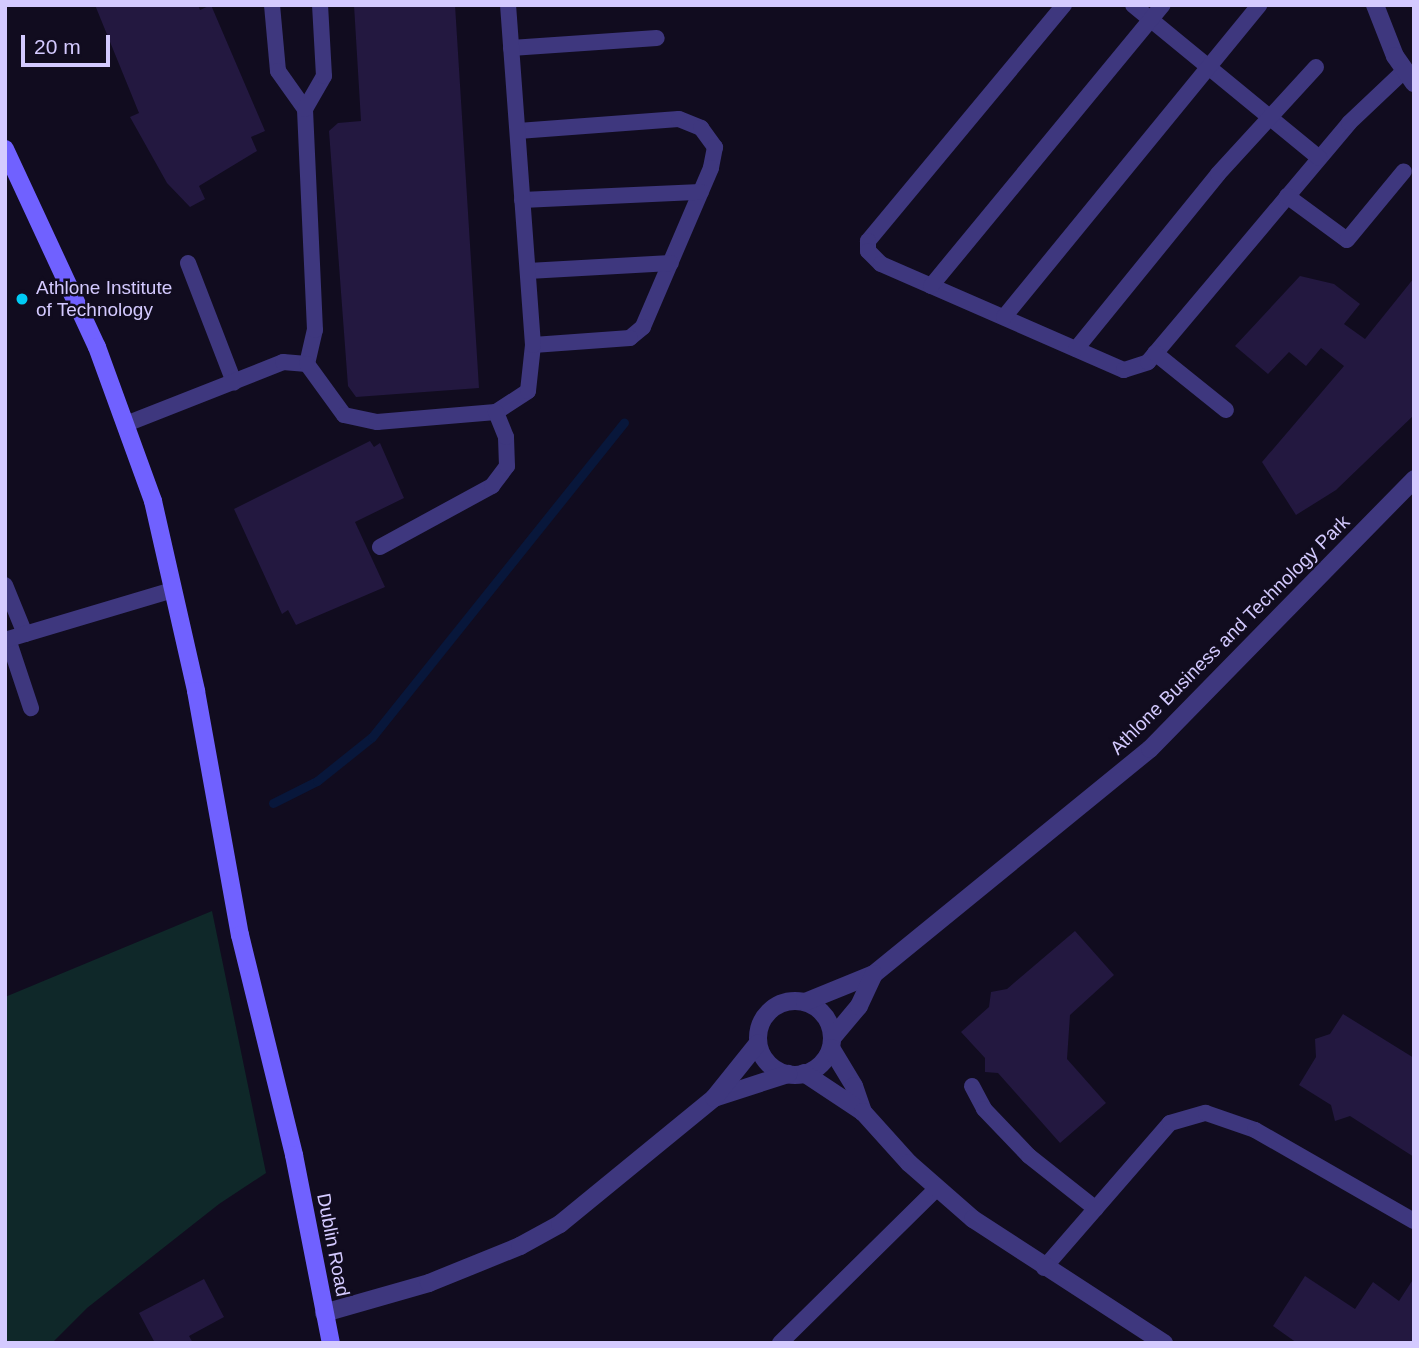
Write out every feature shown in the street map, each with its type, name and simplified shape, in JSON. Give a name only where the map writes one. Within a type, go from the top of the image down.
[{"type":"main road","name":"Dublin Road","points":[[5,149],[92,335],[127,424],[153,501],[196,691],[240,935],[294,1155],[331,1343]]},
{"type":"street","points":[[1375,5],[1409,77]]},
{"type":"street","name":"Athlone Business and Technology Park","points":[[324,1313],[429,1283],[530,1241],[609,1187],[714,1098],[758,1042],[759,1030],[771,1009],[782,1003],[805,1002],[874,974],[1150,749],[1414,479]]},
{"type":"street","name":"Athlone Business and Technology Park","points":[[714,1098],[818,1067],[859,1006],[874,974]]},
{"type":"street","points":[[805,1002],[825,1016],[832,1043],[854,1086],[863,1112]]},
{"type":"street","points":[[758,1042],[769,1064],[796,1074],[863,1112],[936,1189],[1044,1268],[1164,1343]]},
{"type":"lane","points":[[272,5],[278,71],[305,109]]},
{"type":"lane","points":[[320,5],[324,76],[305,109],[315,330],[307,364],[344,415],[377,422],[496,412],[528,391],[533,345],[508,5]]},
{"type":"lane","points":[[1065,5],[868,241],[868,251],[881,264],[1124,370],[1136,369],[1156,353],[1319,158],[1409,77]]},
{"type":"lane","points":[[1133,5],[1319,158]]},
{"type":"lane","points":[[931,286],[1163,5]]},
{"type":"lane","points":[[1004,317],[1259,5]]},
{"type":"lane","points":[[511,48],[657,38]]},
{"type":"lane","points":[[1076,349],[1316,67]]},
{"type":"lane","points":[[517,131],[679,119],[701,128],[715,147],[701,192],[643,327],[630,338],[533,345]]},
{"type":"lane","points":[[1287,196],[1347,240],[1405,171]]},
{"type":"lane","points":[[522,200],[701,192]]},
{"type":"lane","points":[[188,263],[234,382]]},
{"type":"lane","points":[[527,271],[671,263]]},
{"type":"lane","points":[[1156,353],[1226,410]]},
{"type":"lane","points":[[127,424],[283,362],[307,364]]},
{"type":"lane","points":[[380,547],[492,486],[507,466],[506,437],[496,412]]},
{"type":"lane","points":[[5,585],[25,634]]},
{"type":"lane","points":[[31,708],[7,639],[173,590]]},
{"type":"lane","points":[[972,1086],[984,1110],[1029,1156],[1096,1209]]},
{"type":"lane","points":[[1044,1268],[1170,1123],[1206,1113],[1255,1130],[1414,1222]]},
{"type":"lane","points":[[780,1343],[936,1189]]},
{"type":"green space","points":[[212,911],[266,1173],[219,1204],[87,1308],[52,1343],[5,1343],[5,997]]},
{"type":"building","points":[[95,5],[198,5],[200,10],[211,5],[265,131],[251,137],[257,151],[199,186],[205,199],[190,207],[167,183],[130,117],[139,113]]},
{"type":"building","points":[[354,5],[455,5],[479,388],[356,397],[348,386],[329,131],[338,123],[361,121]]},
{"type":"building","points":[[1300,276],[1334,284],[1360,304],[1344,324],[1365,339],[1414,278],[1414,415],[1336,490],[1296,515],[1262,462],[1344,366],[1321,348],[1306,366],[1289,352],[1268,374],[1235,346]]},
{"type":"building","points":[[370,441],[374,447],[380,443],[404,498],[355,522],[385,587],[296,625],[288,610],[282,614],[234,509]]},
{"type":"building","points":[[1075,931],[1114,975],[1070,1015],[1067,1059],[1106,1103],[1060,1143],[998,1073],[985,1072],[985,1058],[961,1032],[989,1007],[991,992],[1007,989]]},
{"type":"building","points":[[1343,1014],[1414,1058],[1414,1157],[1350,1116],[1335,1121],[1331,1105],[1299,1085],[1316,1057],[1315,1039],[1330,1034]]},
{"type":"building","points":[[1305,1276],[1355,1309],[1373,1282],[1399,1301],[1414,1278],[1414,1343],[1297,1343],[1273,1326]]},
{"type":"building","points":[[204,1279],[224,1317],[189,1336],[193,1343],[155,1343],[139,1313]]},
{"type":"waterway","points":[[273,803],[317,781],[372,737],[624,422]]},
{"type":"place","name":"Athlone Institute of Technology","points":[[22,299]]}]
